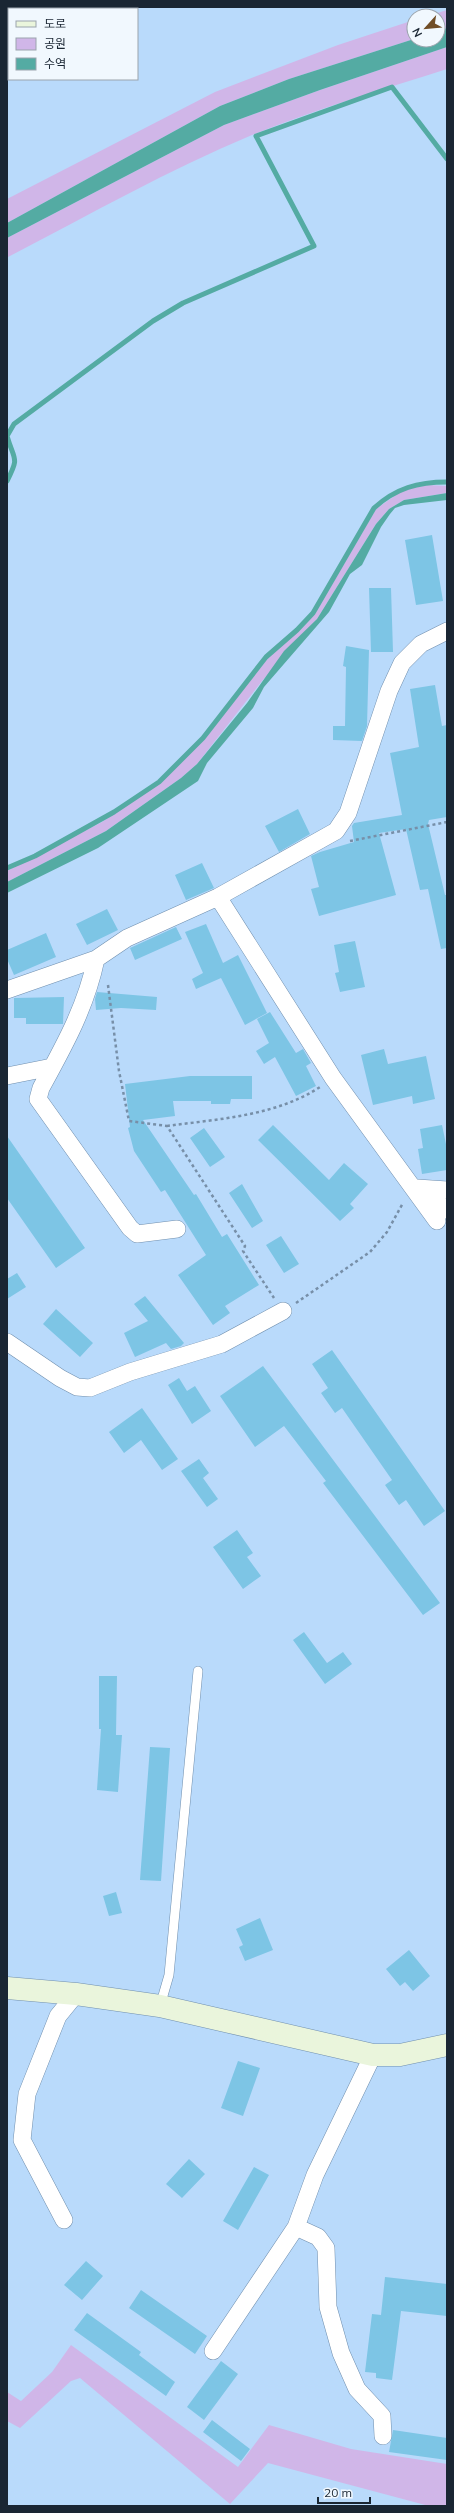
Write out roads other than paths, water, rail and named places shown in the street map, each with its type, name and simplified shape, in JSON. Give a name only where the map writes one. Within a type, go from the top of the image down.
[{"type":"street","points":[[7,990],[96,959],[127,938],[218,897],[336,832],[348,814],[390,691],[402,663],[421,644],[447,631]]},
{"type":"street","points":[[218,897],[333,1078],[413,1187],[442,1215]]},
{"type":"street","points":[[96,959],[90,986],[77,1021],[41,1088],[38,1098],[130,1228],[137,1234],[177,1229]]},
{"type":"street","points":[[7,1076],[52,1067]]},
{"type":"street","points":[[413,1187],[447,1190]]},
{"type":"street","points":[[7,1342],[60,1378],[77,1387],[90,1388],[130,1372],[222,1344],[283,1311]]},
{"type":"street","points":[[7,1988],[76,1994],[160,2006],[373,2055],[400,2055],[447,2045]]},
{"type":"street","points":[[64,2220],[22,2140],[27,2094],[58,2016],[76,1994]]},
{"type":"street","points":[[213,2351],[296,2227],[315,2175],[373,2055]]},
{"type":"street","points":[[296,2227],[318,2237],[326,2248],[328,2308],[341,2353],[357,2389],[382,2416],[383,2436]]},
{"type":"lane","points":[[160,2006],[169,1975],[198,1671]]},
{"type":"water","points":[[446,28],[447,28],[446,47]]},
{"type":"water","points":[[406,42],[406,48],[444,48],[320,90],[224,125],[7,238],[7,223],[220,106],[289,79]]},
{"type":"water","points":[[447,493],[447,500],[404,505],[395,508],[381,527],[362,565],[350,574],[329,612],[264,687],[253,708],[207,763],[198,781],[98,848],[7,893],[7,882],[106,831],[181,778],[197,764],[247,703],[284,651],[317,619],[376,524],[389,509],[404,500]]},
{"type":"waterway","points":[[7,481],[15,462],[7,436],[14,424],[153,321],[183,303],[314,246],[256,136],[392,87],[447,159]]},
{"type":"waterway","points":[[7,868],[35,856],[114,812],[159,782],[203,738],[266,657],[297,630],[313,613],[374,508],[382,501],[399,491],[426,483],[447,482]]}]
